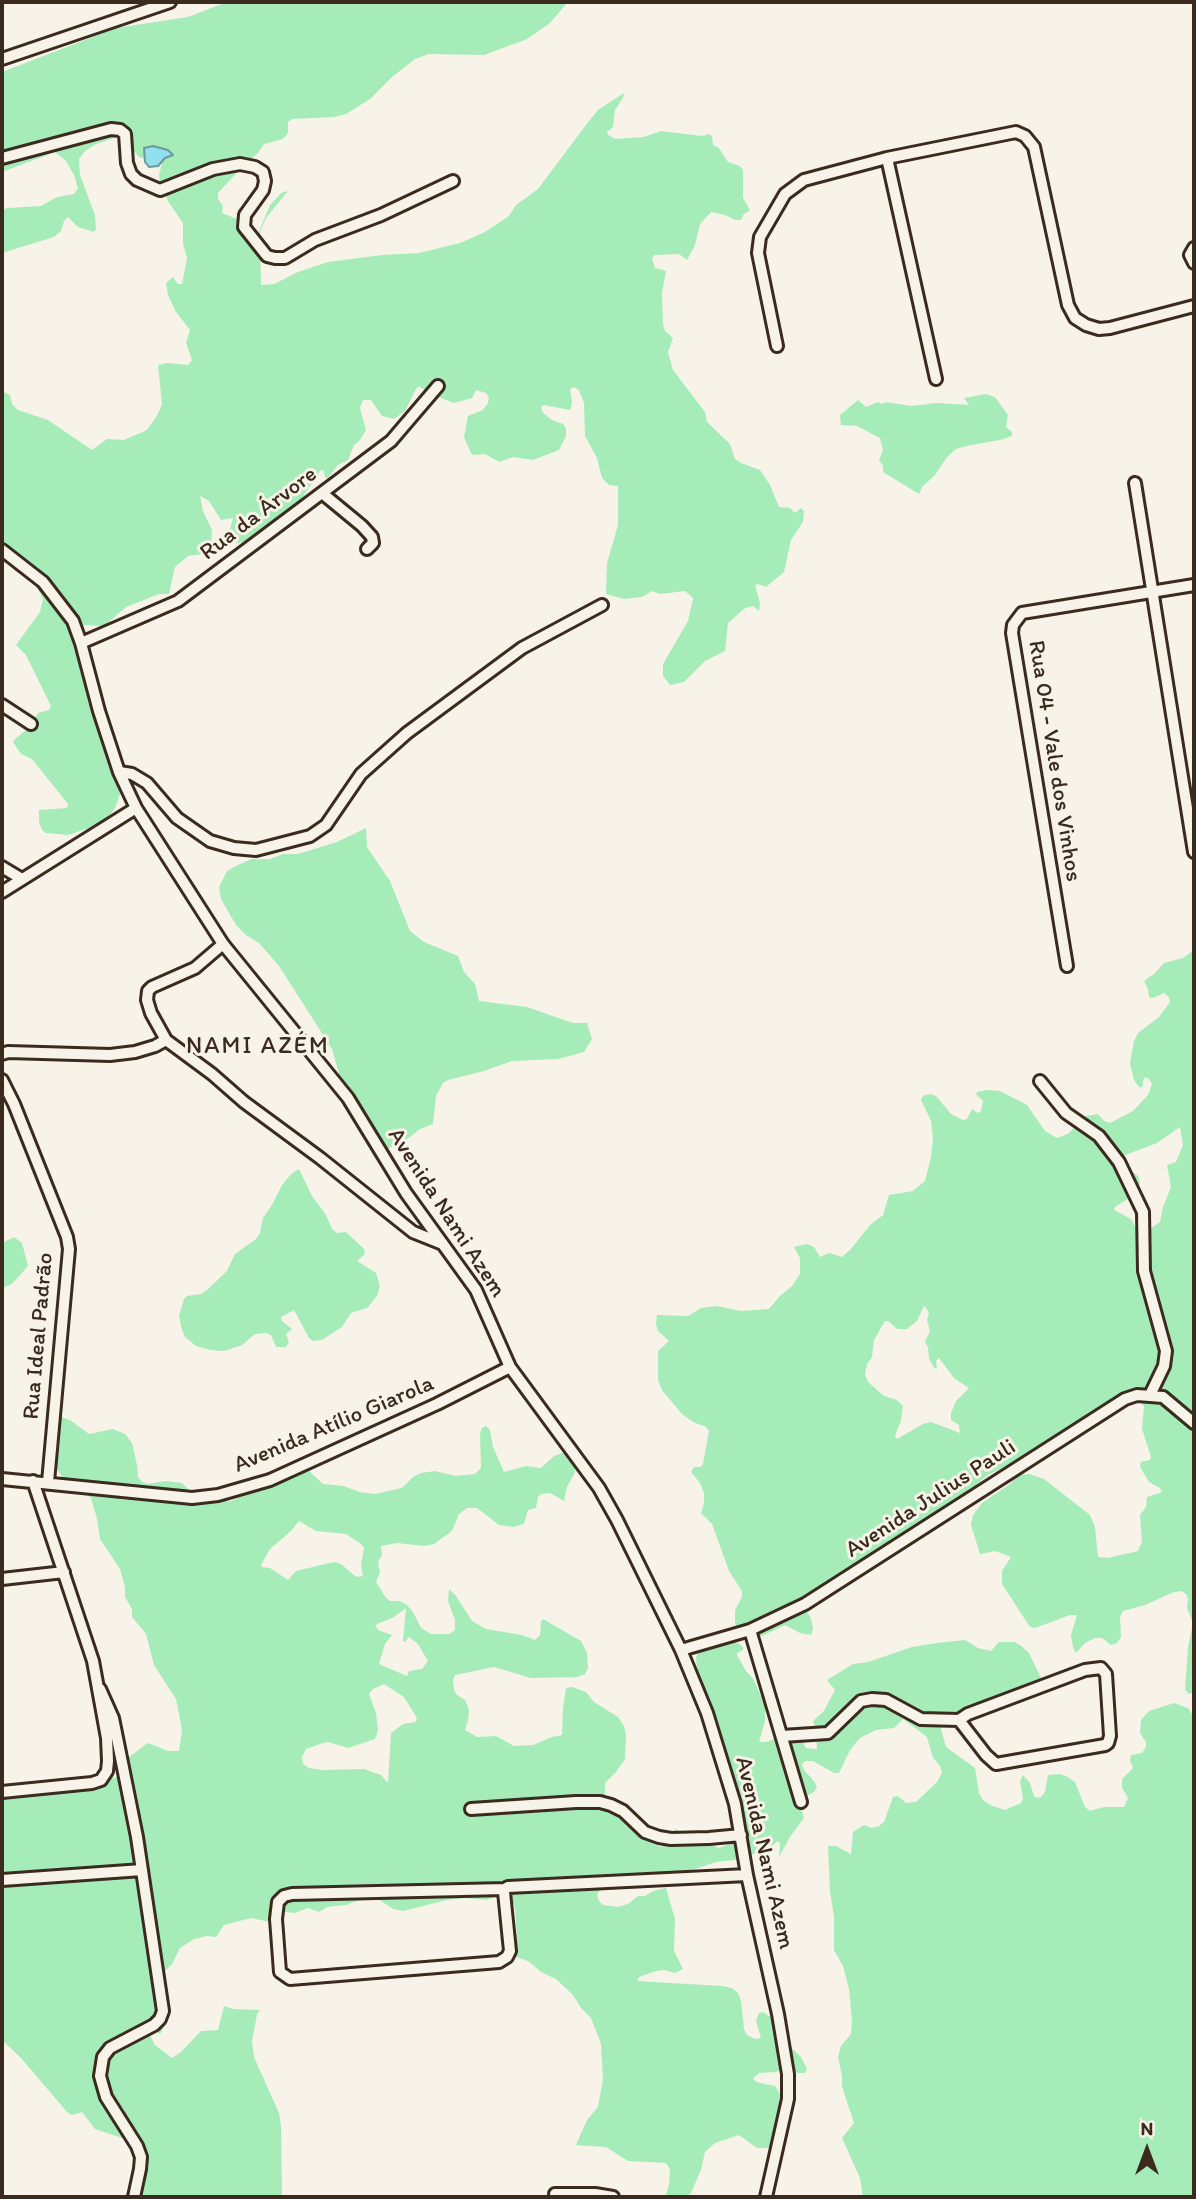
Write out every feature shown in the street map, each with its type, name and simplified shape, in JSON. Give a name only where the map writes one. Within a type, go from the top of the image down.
[{"type":"street","points":[[132,14],[139,2]]},
{"type":"street","points":[[2,59],[170,2]]},
{"type":"street","points":[[2,158],[111,129],[125,134],[127,163],[131,174],[137,180],[155,188],[165,189],[213,169],[240,164],[255,167],[263,172],[265,181],[263,190],[245,215],[244,227],[267,256],[275,258],[285,258],[314,240],[381,215],[453,181]]},
{"type":"street","points":[[777,346],[758,253],[760,237],[785,194],[804,180],[887,158],[1016,132],[1025,136],[1034,147],[1068,305],[1075,318],[1086,326],[1110,328],[1194,306]]},
{"type":"street","points":[[887,158],[936,379]]},
{"type":"street","points":[[1194,241],[1191,255],[1194,265]]},
{"type":"street","name":"Rua da Árvore","points":[[81,643],[178,601],[391,441],[438,386]]},
{"type":"street","points":[[1135,483],[1194,852]]},
{"type":"street","points":[[323,493],[372,537],[373,543],[367,549]]},
{"type":"street","name":"Avenida Nami Azem","points":[[2,550],[43,582],[73,621],[118,772],[136,808],[223,944],[348,1098],[406,1193],[476,1290],[510,1367],[599,1488],[681,1650],[707,1713],[735,1804],[788,2074],[788,2099],[766,2197]]},
{"type":"street","name":"Rua 04 - Vale dos Vinhos","points":[[1067,967],[1014,646],[1013,625],[1022,613],[1194,585]]},
{"type":"street","points":[[118,772],[132,774],[147,783],[177,818],[210,841],[234,848],[256,850],[310,836],[326,824],[360,774],[407,733],[522,648],[602,605]]},
{"type":"street","points":[[2,705],[31,724]]},
{"type":"street","points":[[2,892],[136,808]]},
{"type":"street","points":[[2,867],[22,879]]},
{"type":"street","points":[[223,944],[195,968],[148,991],[147,1000],[151,1013],[166,1040],[212,1073],[244,1102],[413,1232],[443,1244]]},
{"type":"street","points":[[2,1054],[110,1055],[135,1052],[166,1040]]},
{"type":"street","name":"Rua Ideal Padrão","points":[[2,1080],[14,1104],[69,1249],[48,1482]]},
{"type":"street","points":[[1040,1081],[1066,1113],[1099,1136],[1113,1153],[1143,1212],[1144,1271],[1166,1351],[1164,1366],[1150,1395],[1163,1397],[1194,1423]]},
{"type":"street","name":"Avenida Atílio Giarola","points":[[2,1479],[164,1496],[192,1498],[218,1495],[270,1480],[437,1405],[510,1367]]},
{"type":"street","name":"Avenida Julius Pauli","points":[[681,1650],[750,1630],[805,1604],[1102,1412],[1125,1399],[1150,1395]]},
{"type":"street","points":[[2,1792],[92,1783],[101,1780],[107,1771],[108,1761],[100,1689],[93,1661],[33,1481]]},
{"type":"street","points":[[2,1578],[64,1572]]},
{"type":"street","points":[[750,1630],[801,1802]]},
{"type":"street","points":[[782,1736],[828,1733],[838,1726],[860,1701],[886,1700],[921,1719],[959,1720],[968,1714],[1085,1670],[1101,1668],[1105,1674],[1110,1736],[1105,1745],[996,1764],[959,1720]]},
{"type":"street","points":[[100,1689],[113,1718],[142,1870],[163,2011],[160,2020],[154,2025],[110,2048],[103,2057],[100,2076],[106,2097],[141,2157],[134,2197]]},
{"type":"street","points":[[471,1809],[600,1802],[623,1811],[645,1832],[659,1837],[709,1838],[741,1835]]},
{"type":"street","points":[[2,1880],[142,1870]]},
{"type":"street","points":[[505,1889],[510,1951],[507,1957],[499,1962],[290,1979],[280,1972],[276,1919],[278,1902],[284,1896],[292,1894],[505,1889],[516,1886],[747,1875]]},
{"type":"street","points":[[555,2194],[613,2197]]},
{"type":"green space","points":[[227,2],[568,2],[550,23],[527,39],[484,55],[429,54],[415,59],[370,99],[346,114],[292,119],[288,122],[288,133],[283,139],[264,144],[218,193],[218,199],[223,206],[222,213],[237,219],[251,237],[255,237],[270,205],[281,193],[288,191],[266,218],[260,232],[261,285],[274,284],[328,262],[419,253],[460,243],[485,232],[509,216],[516,205],[538,189],[598,110],[624,93],[615,110],[613,127],[607,132],[616,139],[644,137],[661,131],[702,136],[709,134],[712,136],[713,145],[719,148],[728,162],[740,166],[743,170],[743,198],[750,210],[741,220],[711,212],[700,224],[695,245],[687,260],[679,254],[655,255],[652,258],[655,268],[666,271],[662,293],[663,324],[665,331],[673,338],[668,352],[673,370],[705,412],[707,422],[730,444],[735,459],[760,470],[779,507],[790,508],[795,513],[801,508],[804,511],[803,522],[791,540],[784,572],[766,587],[755,585],[760,603],[759,611],[753,606],[745,608],[728,623],[725,651],[705,661],[684,682],[670,685],[663,676],[663,664],[688,621],[693,598],[685,591],[660,594],[652,591],[642,597],[624,599],[606,594],[607,563],[618,525],[618,486],[609,485],[602,478],[597,458],[585,436],[584,403],[579,390],[574,387],[570,389],[570,410],[544,405],[541,407],[543,413],[566,428],[566,436],[559,450],[533,460],[513,457],[499,462],[485,454],[472,455],[464,437],[468,416],[483,410],[488,403],[486,393],[476,390],[472,398],[454,403],[428,393],[419,386],[405,411],[394,419],[382,416],[371,400],[363,400],[360,408],[366,430],[354,445],[348,460],[338,465],[328,478],[323,470],[320,471],[298,504],[278,521],[253,538],[239,543],[230,541],[228,536],[233,518],[221,520],[209,501],[200,496],[203,511],[212,530],[211,548],[204,554],[188,556],[175,567],[169,594],[159,594],[126,607],[104,626],[84,625],[73,628],[91,704],[122,788],[116,806],[108,818],[98,825],[68,835],[46,833],[39,822],[39,810],[67,808],[68,804],[32,759],[21,754],[13,742],[30,727],[38,713],[49,710],[51,706],[26,655],[16,645],[40,612],[43,599],[36,586],[2,555],[2,391],[10,395],[12,404],[18,410],[48,420],[92,450],[107,439],[124,440],[147,430],[162,404],[158,365],[188,365],[192,360],[186,343],[190,330],[176,312],[166,283],[173,277],[178,284],[182,284],[187,258],[183,244],[183,223],[160,184],[162,164],[139,157],[124,137],[120,136],[96,144],[79,159],[80,175],[95,215],[94,232],[78,227],[68,217],[61,231],[54,237],[2,253],[2,211],[7,208],[41,206],[57,197],[74,194],[78,188],[66,161],[55,152],[2,172],[2,72],[116,28],[188,17]]},
{"type":"green space","points":[[986,394],[995,397],[1008,415],[1006,427],[1012,432],[1012,436],[956,449],[922,487],[919,494],[883,472],[879,460],[883,450],[880,438],[857,426],[841,425],[840,415],[858,400],[866,407],[878,402],[911,406],[937,403],[969,405],[964,398]]},
{"type":"green space","points":[[366,828],[367,847],[390,881],[410,931],[424,942],[458,956],[464,972],[475,984],[479,1001],[527,1007],[573,1023],[587,1023],[592,1039],[584,1052],[558,1059],[512,1061],[448,1080],[443,1083],[436,1096],[433,1124],[385,1150],[339,1089],[339,1074],[332,1049],[279,966],[259,943],[236,925],[221,899],[219,887],[227,871],[252,859],[298,854],[337,842]]},
{"type":"green space","points":[[1194,950],[1194,1692],[1189,1694],[1185,1690],[1188,1647],[1193,1623],[1187,1608],[1186,1594],[1181,1591],[1174,1592],[1123,1611],[1120,1617],[1121,1637],[1117,1643],[1111,1645],[1102,1638],[1095,1638],[1085,1643],[1076,1653],[1071,1635],[1077,1615],[1035,1628],[1030,1627],[1002,1584],[1002,1571],[1011,1557],[995,1551],[980,1554],[971,1525],[973,1515],[982,1503],[1010,1484],[1018,1475],[1029,1474],[1044,1479],[1090,1515],[1095,1527],[1098,1557],[1108,1558],[1138,1551],[1142,1542],[1140,1515],[1146,1507],[1147,1497],[1162,1492],[1149,1482],[1140,1467],[1141,1462],[1150,1460],[1151,1457],[1142,1429],[1144,1406],[1136,1397],[1102,1406],[988,1475],[959,1499],[859,1565],[806,1594],[801,1609],[808,1613],[811,1619],[811,1635],[785,1625],[762,1636],[745,1635],[735,1623],[735,1610],[742,1591],[729,1571],[712,1524],[701,1513],[704,1493],[691,1472],[694,1467],[701,1467],[703,1464],[709,1431],[682,1414],[662,1390],[658,1380],[658,1351],[669,1341],[658,1331],[657,1315],[688,1316],[701,1308],[716,1306],[741,1311],[769,1309],[800,1274],[800,1258],[794,1247],[807,1244],[814,1247],[820,1257],[829,1253],[842,1257],[870,1225],[883,1215],[889,1195],[913,1191],[925,1181],[933,1138],[931,1121],[921,1100],[923,1096],[936,1096],[951,1114],[963,1120],[967,1119],[972,1109],[978,1113],[981,1111],[983,1101],[977,1092],[1000,1091],[1027,1105],[1045,1131],[1057,1138],[1068,1134],[1086,1116],[1098,1114],[1110,1123],[1133,1111],[1148,1095],[1152,1084],[1145,1077],[1140,1088],[1134,1080],[1130,1063],[1134,1041],[1138,1033],[1159,1017],[1170,1002],[1164,993],[1149,997],[1144,981],[1164,963],[1183,958]],"holes":[[[1180,1127],[1183,1145],[1176,1162],[1167,1165],[1171,1187],[1160,1222],[1140,1236],[1131,1219],[1114,1210],[1134,1195],[1140,1183],[1138,1176],[1122,1164],[1120,1157],[1157,1143]],[[924,1306],[929,1312],[927,1320],[930,1331],[925,1342],[929,1359],[937,1369],[936,1361],[939,1358],[954,1378],[969,1388],[956,1401],[951,1413],[951,1420],[959,1425],[960,1433],[931,1422],[897,1439],[895,1436],[903,1406],[897,1400],[884,1396],[868,1382],[865,1374],[867,1364],[872,1357],[874,1340],[885,1321],[897,1329],[907,1329],[917,1321]]]},
{"type":"green space","points":[[299,1169],[332,1229],[337,1233],[346,1232],[364,1249],[365,1254],[357,1261],[376,1273],[380,1286],[377,1296],[367,1308],[351,1313],[342,1327],[322,1340],[313,1341],[309,1338],[294,1310],[281,1317],[292,1329],[286,1334],[289,1342],[286,1347],[276,1347],[271,1335],[266,1333],[255,1334],[242,1345],[224,1351],[196,1346],[185,1337],[182,1330],[179,1316],[184,1299],[206,1291],[227,1271],[235,1254],[256,1239],[263,1218],[282,1185]]},
{"type":"green space","points":[[14,1237],[22,1243],[28,1266],[12,1284],[2,1288],[2,1243]]},
{"type":"green space","points":[[52,1394],[58,1416],[70,1420],[89,1434],[113,1429],[125,1434],[132,1443],[138,1477],[142,1482],[182,1483],[196,1497],[209,1500],[231,1501],[299,1469],[309,1471],[323,1484],[375,1494],[402,1488],[421,1473],[435,1471],[456,1476],[475,1474],[481,1468],[480,1434],[486,1426],[490,1430],[493,1447],[504,1472],[526,1466],[541,1468],[554,1456],[570,1453],[575,1472],[567,1487],[564,1501],[550,1493],[541,1494],[536,1508],[528,1510],[524,1524],[513,1527],[499,1525],[477,1508],[467,1508],[459,1514],[452,1531],[434,1544],[424,1546],[397,1543],[381,1546],[382,1555],[378,1562],[380,1572],[376,1582],[386,1598],[407,1605],[421,1628],[431,1634],[449,1634],[455,1630],[455,1620],[448,1601],[449,1589],[472,1621],[486,1629],[535,1640],[540,1635],[543,1619],[581,1641],[587,1653],[588,1668],[585,1674],[577,1677],[531,1678],[494,1667],[455,1675],[454,1690],[465,1700],[469,1710],[465,1730],[477,1737],[496,1736],[514,1746],[533,1745],[562,1735],[566,1688],[572,1687],[586,1692],[594,1702],[618,1717],[626,1735],[625,1759],[605,1783],[605,1807],[624,1818],[638,1835],[660,1847],[666,1845],[675,1829],[719,1848],[732,1843],[739,1829],[696,1657],[700,1649],[725,1642],[738,1643],[743,1647],[737,1655],[754,1680],[765,1705],[765,1721],[759,1742],[776,1738],[781,1731],[801,1739],[806,1748],[817,1749],[813,1721],[824,1711],[835,1690],[827,1680],[853,1664],[868,1662],[912,1647],[937,1643],[965,1640],[978,1648],[991,1651],[999,1642],[1014,1642],[1020,1645],[1029,1653],[1041,1678],[1038,1694],[1017,1699],[1002,1707],[977,1707],[939,1722],[946,1747],[975,1768],[979,1793],[983,1800],[1005,1810],[1021,1803],[1023,1799],[1020,1781],[1023,1775],[1037,1798],[1045,1792],[1048,1775],[1059,1774],[1075,1782],[1085,1807],[1090,1811],[1104,1807],[1124,1807],[1128,1798],[1122,1788],[1122,1779],[1133,1768],[1131,1755],[1142,1753],[1146,1747],[1140,1733],[1141,1720],[1149,1711],[1174,1703],[1188,1708],[1194,1717],[1194,2197],[863,2197],[860,2178],[842,2138],[854,2123],[842,2087],[838,2057],[841,2046],[851,2034],[852,2021],[849,1989],[843,1966],[834,1950],[828,1846],[836,1846],[851,1854],[853,1832],[864,1825],[872,1828],[884,1822],[893,1797],[898,1796],[906,1803],[916,1802],[937,1782],[942,1773],[933,1758],[927,1737],[903,1719],[894,1728],[876,1730],[860,1738],[850,1750],[839,1773],[813,1761],[805,1761],[802,1765],[804,1770],[817,1787],[814,1792],[802,1798],[800,1805],[804,1818],[779,1857],[778,1841],[766,1850],[735,1860],[716,1862],[676,1878],[630,1886],[606,1886],[597,1895],[603,1905],[618,1907],[628,1904],[638,1896],[666,1888],[675,1919],[674,1951],[683,1969],[675,1973],[656,1971],[639,1977],[637,1981],[732,1988],[741,2001],[747,2035],[755,2039],[761,2038],[756,2021],[759,2013],[763,2012],[772,2018],[785,2042],[801,2057],[807,2069],[805,2073],[798,2073],[787,2066],[776,2072],[759,2073],[753,2078],[756,2082],[775,2086],[780,2094],[779,2125],[770,2148],[757,2148],[739,2135],[715,2143],[705,2152],[691,2193],[686,2197],[665,2197],[670,2169],[666,2163],[628,2161],[606,2147],[576,2145],[587,2120],[598,2107],[603,2079],[601,2044],[591,2018],[573,1995],[556,1979],[541,1972],[528,1961],[513,1956],[517,1933],[512,1900],[505,1894],[486,1900],[465,1898],[403,1911],[393,1909],[377,1898],[368,1897],[346,1905],[327,1907],[319,1912],[308,1908],[295,1913],[275,1911],[275,1923],[251,1918],[224,1925],[216,1937],[194,1939],[180,1948],[172,1964],[164,1972],[163,2029],[160,2034],[154,2030],[149,2033],[155,2045],[172,2058],[201,2031],[218,2030],[224,2006],[260,2010],[252,2042],[254,2057],[279,2113],[282,2197],[126,2197],[134,2168],[132,2145],[125,2139],[95,2129],[82,2112],[72,2115],[67,2112],[2,2040],[2,1794],[63,1784],[93,1774],[115,1778],[119,1774],[121,1759],[129,1757],[148,1743],[168,1751],[179,1751],[182,1730],[176,1699],[154,1665],[146,1634],[132,1617],[120,1569],[100,1539],[91,1498],[63,1478],[54,1464],[46,1414],[47,1403]],"holes":[[[299,1521],[316,1531],[346,1534],[361,1544],[364,1548],[361,1565],[363,1575],[355,1576],[341,1564],[334,1562],[296,1571],[288,1580],[270,1568],[262,1567],[270,1549]],[[406,1608],[403,1641],[409,1637],[418,1644],[428,1661],[422,1669],[409,1671],[407,1676],[379,1664],[385,1644],[392,1635],[378,1630],[375,1625],[394,1617]],[[384,1684],[404,1697],[417,1718],[415,1722],[403,1724],[391,1733],[388,1783],[381,1775],[364,1769],[323,1770],[309,1768],[303,1764],[302,1757],[306,1749],[323,1743],[348,1748],[375,1739],[378,1730],[376,1713],[369,1694]]]},
{"type":"water","points":[[153,146],[168,150],[173,155],[165,158],[158,166],[149,167],[145,162],[144,148]]},
{"type":"district","name":"NAMI AZÉM","points":[[258,1047]]}]
